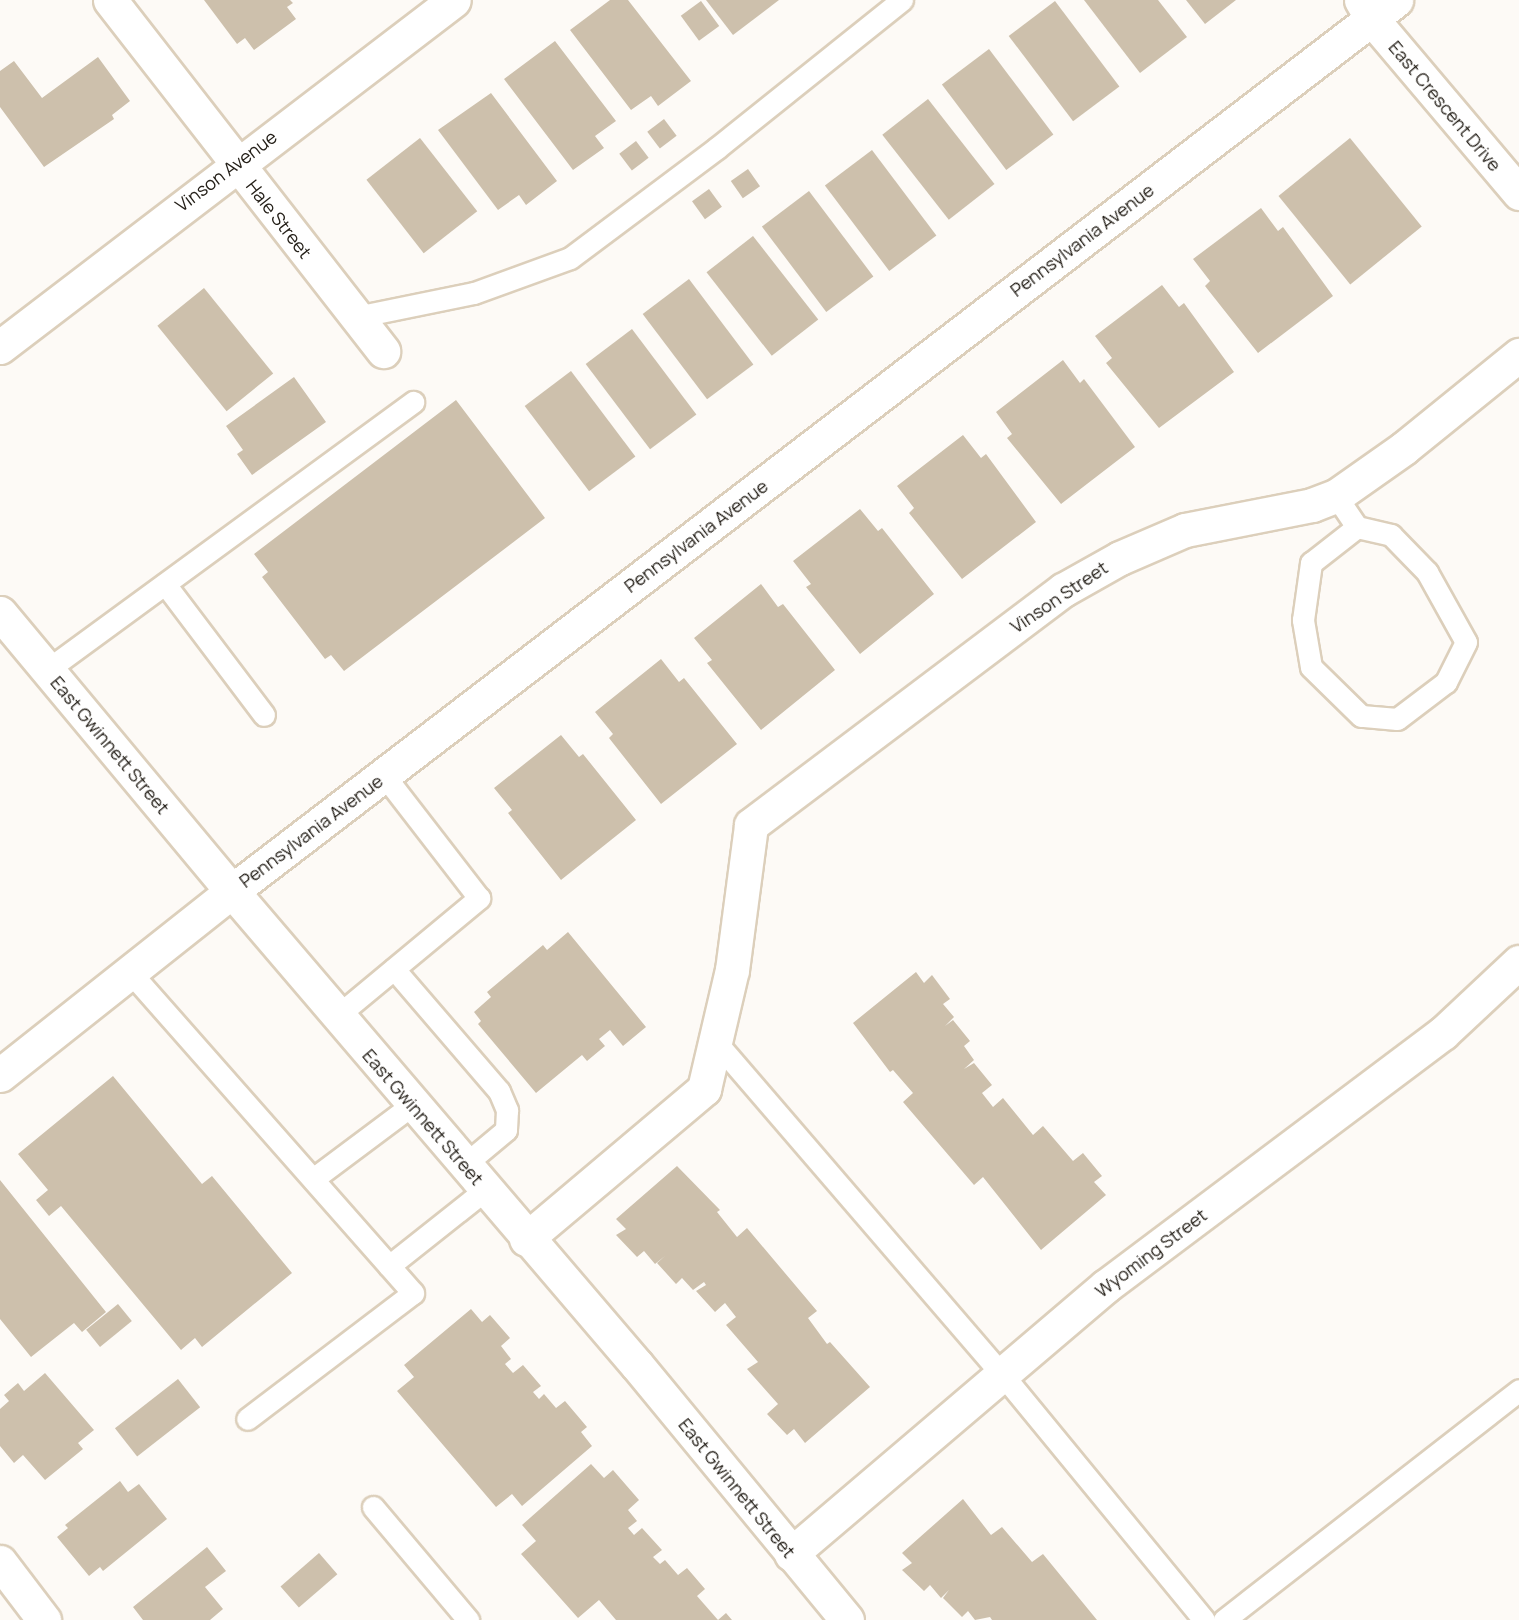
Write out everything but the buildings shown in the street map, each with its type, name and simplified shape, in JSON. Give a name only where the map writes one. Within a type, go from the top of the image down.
[{"type":"street","name":"Hale Street","points":[[110,0],[383,351]]},
{"type":"street","name":"Vinson Avenue","points":[[0,346],[235,163],[454,0]]},
{"type":"street","name":"East Crescent Drive","points":[[1376,6],[1519,193]]},
{"type":"street","name":"Pennsylvania Avenue","points":[[0,1075],[232,891],[1376,6]]},
{"type":"street","name":"Vinson Street","points":[[526,1239],[704,1089],[732,970],[751,825],[1063,590],[1120,558],[1185,530],[1312,505],[1336,496],[1404,448],[1519,355]]},
{"type":"street","name":"East Gwinnett Street","points":[[0,613],[412,1105],[637,1365],[847,1620]]},
{"type":"street","name":"Wyoming Street","points":[[791,1554],[1106,1286],[1443,1033],[1519,962]]},
{"type":"street","points":[[0,1562],[44,1620]]},
{"type":"lane","points":[[356,317],[474,293],[570,258],[717,148],[902,0]]},
{"type":"lane","points":[[47,670],[413,402]]},
{"type":"lane","points":[[1336,496],[1357,527],[1391,535],[1427,572],[1466,642],[1446,682],[1397,719],[1361,716],[1311,667],[1303,620],[1311,563],[1357,527]]},
{"type":"lane","points":[[165,584],[264,714]]},
{"type":"lane","points":[[337,1016],[479,898],[384,775]]},
{"type":"lane","points":[[394,969],[499,1092],[507,1110],[506,1130],[464,1165]]},
{"type":"lane","points":[[130,972],[413,1293],[247,1419]]},
{"type":"lane","points":[[716,1042],[1002,1374],[1204,1620]]},
{"type":"lane","points":[[314,1179],[412,1105]]},
{"type":"lane","points":[[389,1266],[485,1190]]},
{"type":"lane","points":[[1224,1620],[1519,1389]]},
{"type":"lane","points":[[373,1507],[468,1620]]}]
